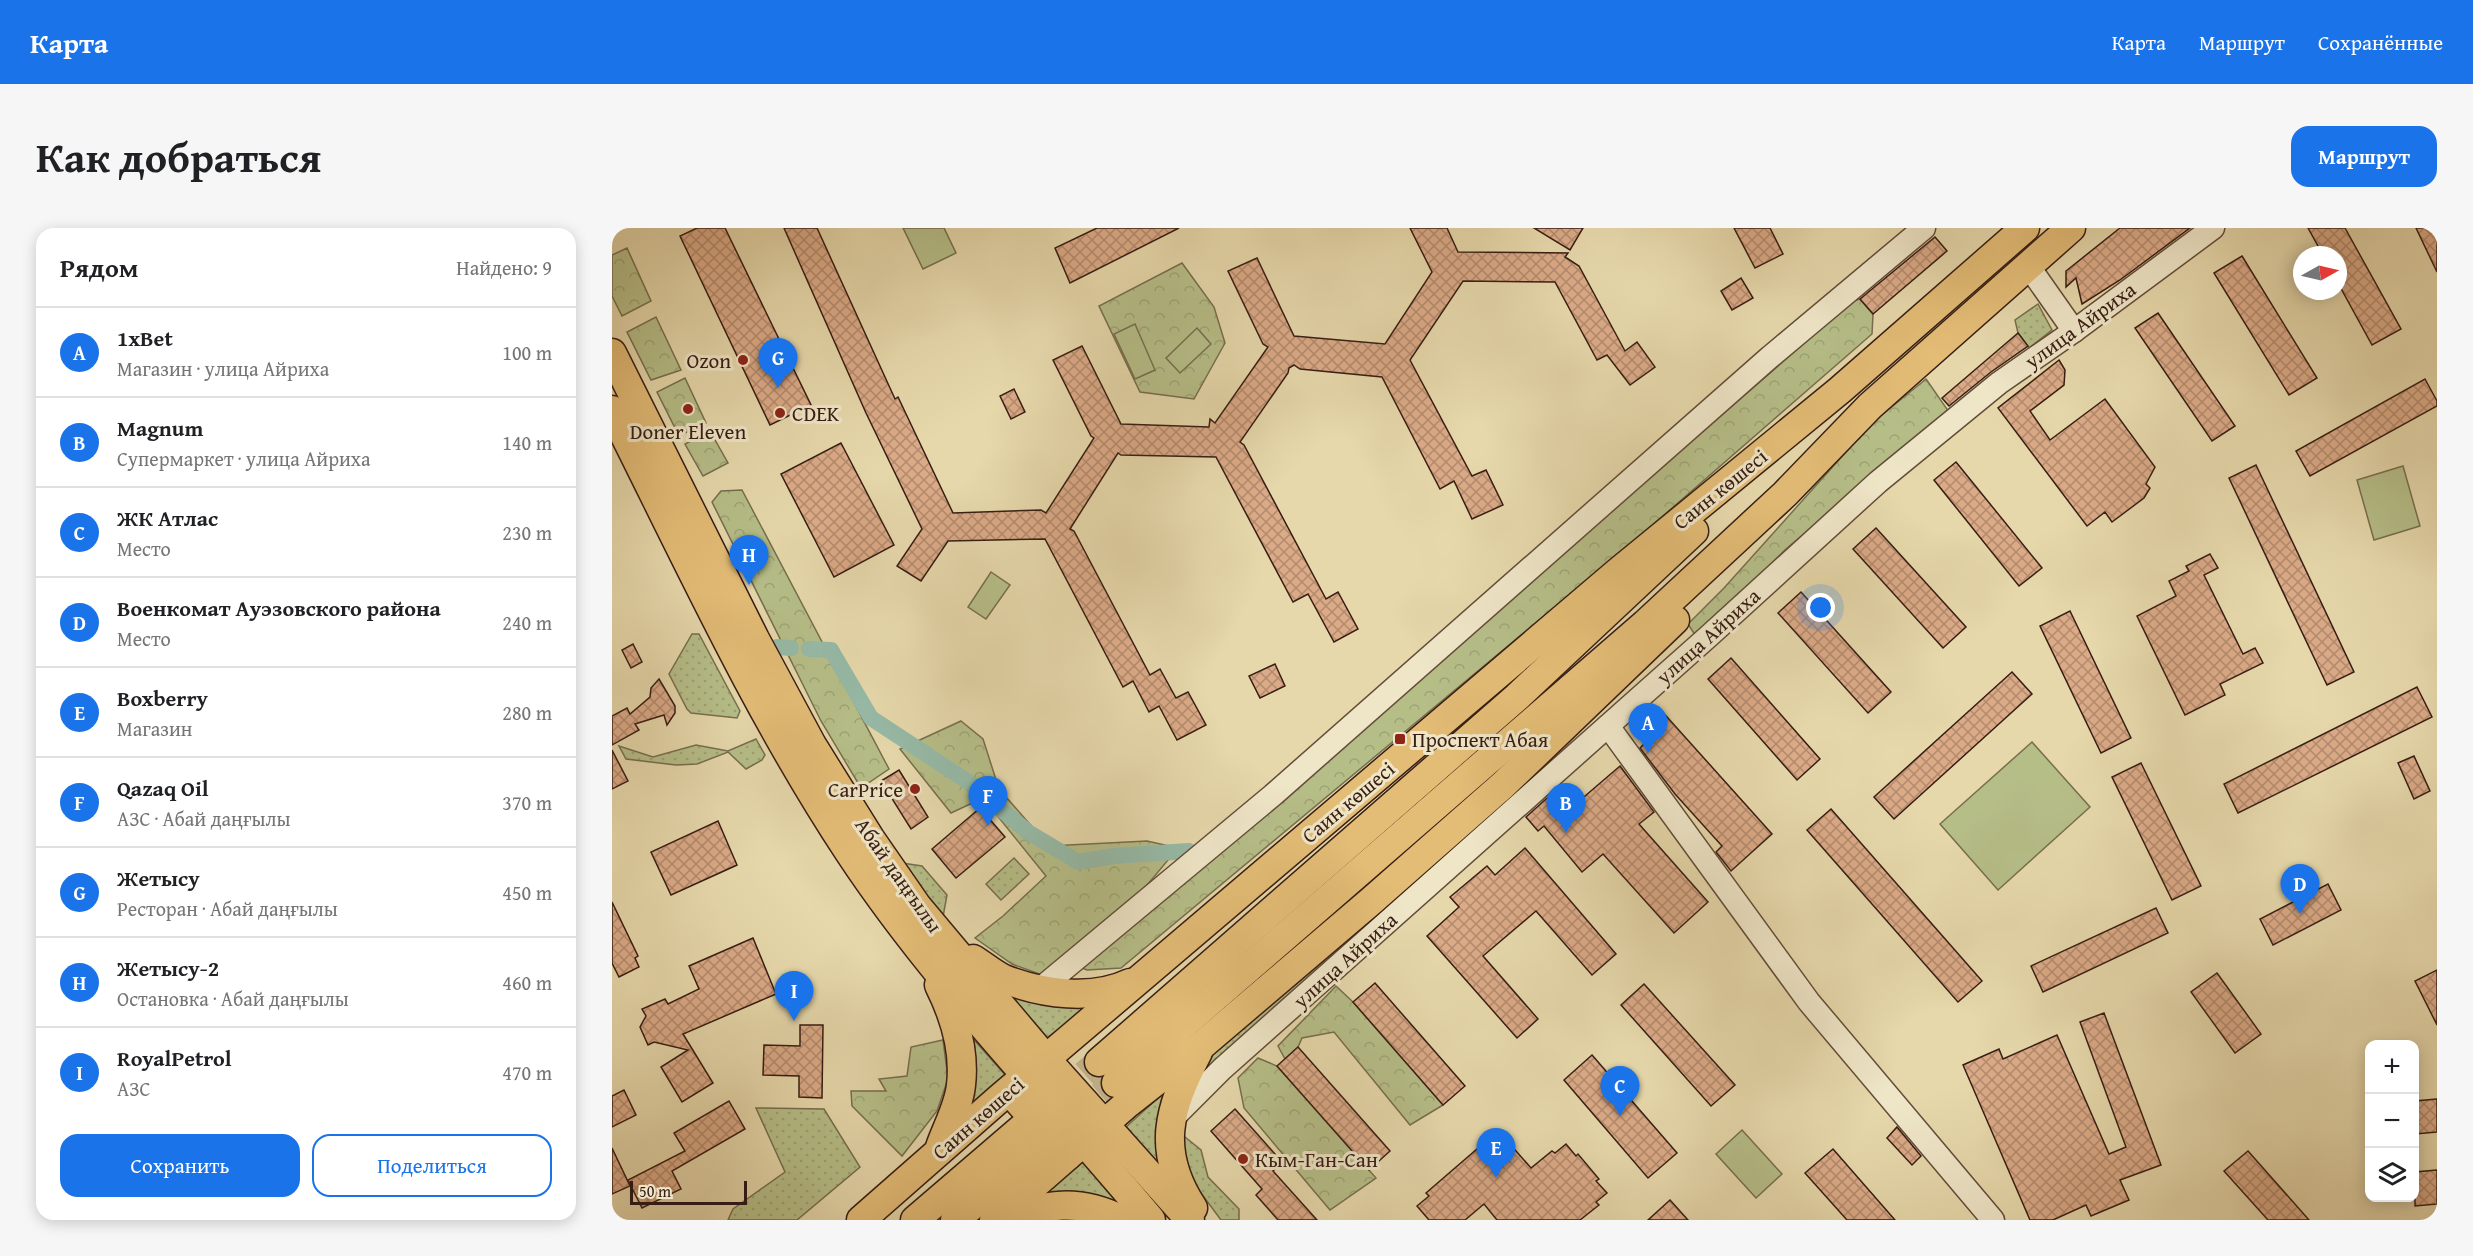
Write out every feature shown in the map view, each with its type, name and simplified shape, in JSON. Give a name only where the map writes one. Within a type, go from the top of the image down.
[{"type":"main road","name":"Саин көшесі","points":[[861,1220],[1601,586],[1840,390],[2025,228]]},
{"type":"main road","name":"Саин көшесі","points":[[1840,390],[1629,595],[1108,1072],[1645,624],[1785,494],[1870,406],[2027,264],[2071,228]]},
{"type":"main road","name":"Абай даңғылы","points":[[612,353],[755,639],[812,745],[870,838],[917,906],[936,949]]},
{"type":"main road","name":"Абай даңғылы","points":[[612,410],[790,756],[848,851],[895,918],[936,949],[1093,1133],[1190,1220]]},
{"type":"main road","name":"Саин көшесі","points":[[997,1220],[1093,1133],[1202,1045],[1370,902],[1512,794],[1649,646],[1721,573],[1785,494]]},
{"type":"main road","points":[[936,949],[1003,978],[1040,989],[1076,994],[1099,993],[1117,990],[1143,978]]},
{"type":"main road","points":[[936,949],[947,1001],[959,1041],[961,1085],[939,1152]]},
{"type":"main road","points":[[1200,1220],[1175,1174],[1169,1147],[1171,1120],[1181,1085],[1202,1045]]},
{"type":"main road","points":[[1036,1068],[1093,1133]]},
{"type":"main road","name":"Абай даңғылы","points":[[1093,1133],[1151,1220]]},
{"type":"main road","name":"Саин көшесі","points":[[915,1220],[1030,1139],[955,1220]]},
{"type":"main road","points":[[997,1220],[1039,1208],[1083,1205],[1122,1220]]},
{"type":"street","points":[[1040,989],[1273,795],[1770,357],[1924,228]]},
{"type":"street","name":"улица Айриха","points":[[1171,1120],[1512,794],[1608,726],[1878,482],[2000,383],[2213,228]]},
{"type":"street","points":[[2027,264],[2074,331]]},
{"type":"street","points":[[1608,726],[1809,1002],[1993,1220]]},
{"type":"street","points":[[1054,1220],[1083,1205]]},
{"type":"green space","points":[[903,228],[944,228],[956,253],[923,269]]},
{"type":"green space","points":[[627,248],[651,301],[622,316],[612,296],[612,255]]},
{"type":"green space","points":[[1182,263],[1214,307],[1225,343],[1194,399],[1140,392],[1099,306]]},
{"type":"green space","points":[[1860,299],[1873,314],[1872,334],[1640,536],[1121,968],[1087,970],[1082,968],[1853,301]]},
{"type":"green space","points":[[2038,304],[2052,330],[2029,348],[2018,333],[2015,320]]},
{"type":"green space","points":[[656,317],[681,370],[651,380],[627,332]]},
{"type":"green space","points":[[1135,324],[1155,370],[1135,379],[1114,334]]},
{"type":"green space","points":[[1197,328],[1211,344],[1180,373],[1166,358]]},
{"type":"green space","points":[[685,378],[706,423],[679,436],[657,392]]},
{"type":"green space","points":[[1926,379],[1949,412],[1786,549],[1697,638],[1688,624],[1724,588],[1872,423]]},
{"type":"green space","points":[[710,431],[728,463],[703,476],[685,444]]},
{"type":"green space","points":[[2403,466],[2420,526],[2374,540],[2357,480]]},
{"type":"green space","points":[[742,490],[889,769],[861,788],[821,721],[712,502],[721,491]]},
{"type":"green space","points":[[991,572],[1010,585],[986,619],[968,607]]},
{"type":"green space","points":[[692,634],[699,634],[740,711],[737,718],[691,713],[687,709],[669,674]]},
{"type":"green space","points":[[961,721],[983,739],[999,789],[1049,846],[1147,841],[1178,848],[1143,890],[1045,976],[1012,964],[975,938],[1003,916],[1046,876],[983,798],[951,813],[900,749]]},
{"type":"green space","points":[[756,739],[765,755],[762,760],[746,769],[728,752],[697,764],[676,765],[626,759],[619,746],[653,757],[696,745],[728,751]]},
{"type":"green space","points":[[2032,742],[2090,807],[1998,890],[1940,824]]},
{"type":"green space","points":[[1014,858],[1029,874],[1001,900],[986,884]]},
{"type":"green space","points":[[902,863],[922,866],[947,895],[943,917]]},
{"type":"green space","points":[[1348,930],[1354,937],[1189,1087],[1198,1064]]},
{"type":"green space","points":[[1336,986],[1353,1002],[1443,1105],[1410,1125],[1334,1032],[1302,1038],[1298,1047],[1285,1059],[1278,1046]]},
{"type":"green space","points":[[1005,995],[1093,1003],[1044,1040]]},
{"type":"green space","points":[[967,1032],[1007,1077],[963,1116]]},
{"type":"green space","points":[[943,1040],[948,1079],[937,1111],[902,1156],[852,1106],[851,1091],[886,1091],[879,1079],[907,1076],[911,1047]]},
{"type":"green space","points":[[1258,1058],[1277,1066],[1376,1178],[1330,1210],[1244,1108],[1238,1078]]},
{"type":"green space","points":[[1177,1081],[1172,1181],[1126,1127]]},
{"type":"green space","points":[[756,1108],[824,1109],[860,1167],[797,1220],[728,1220],[733,1209],[785,1172]]},
{"type":"green space","points":[[1742,1130],[1782,1174],[1756,1198],[1716,1154]]},
{"type":"green space","points":[[1185,1137],[1201,1150],[1208,1177],[1239,1209],[1239,1220],[1221,1220],[1192,1181],[1180,1150]]},
{"type":"green space","points":[[1083,1159],[1126,1209],[1043,1197]]},
{"type":"building","points":[[697,228],[725,228],[811,405],[770,425],[680,236]]},
{"type":"building","points":[[784,228],[817,228],[895,399],[898,397],[953,513],[1041,510],[1046,513],[1094,438],[1053,360],[1082,346],[1121,424],[1209,427],[1210,419],[1215,423],[1268,347],[1263,344],[1228,271],[1257,258],[1294,336],[1385,344],[1432,272],[1410,228],[1447,228],[1458,252],[1568,253],[1565,257],[1579,266],[1625,351],[1637,342],[1655,367],[1630,385],[1607,355],[1597,360],[1555,282],[1463,281],[1410,360],[1472,476],[1486,470],[1503,505],[1472,519],[1454,481],[1440,489],[1382,377],[1300,369],[1294,365],[1289,368],[1288,373],[1240,442],[1244,445],[1326,599],[1338,592],[1358,629],[1334,642],[1308,594],[1293,602],[1216,457],[1121,455],[1118,453],[1070,529],[1074,531],[1150,675],[1160,669],[1176,698],[1188,692],[1206,725],[1177,740],[1159,706],[1149,712],[1133,681],[1123,687],[1045,539],[948,541],[921,581],[897,566],[922,529],[866,413]]},
{"type":"building","points":[[1097,228],[1179,228],[1070,283],[1055,248]]},
{"type":"building","points":[[1534,228],[1583,228],[1570,250]]},
{"type":"building","points":[[1734,228],[1770,228],[1783,254],[1755,268]]},
{"type":"building","points":[[2120,228],[2190,228],[2120,280],[2082,304],[2076,278],[2066,287],[2066,271]]},
{"type":"building","points":[[2308,228],[2345,228],[2401,329],[2372,345],[2347,299],[2347,246],[2318,246]]},
{"type":"building","points":[[2416,228],[2437,228],[2437,272]]},
{"type":"building","points":[[1935,237],[1947,251],[1873,314],[1860,299]]},
{"type":"building","points":[[2242,256],[2317,378],[2289,395],[2214,273]]},
{"type":"building","points":[[1741,278],[1753,298],[1732,310],[1721,291]]},
{"type":"building","points":[[2158,313],[2235,426],[2212,441],[2135,328]]},
{"type":"building","points":[[2018,333],[2028,346],[1949,406],[1942,398]]},
{"type":"building","points":[[2059,360],[2065,370],[2064,385],[2030,411],[2050,440],[2105,399],[2155,467],[2146,484],[2150,488],[2144,498],[2112,522],[2105,512],[2087,526],[1998,408]]},
{"type":"building","points":[[2425,379],[2437,401],[2437,406],[2310,476],[2296,451]]},
{"type":"building","points":[[1014,389],[1025,412],[1011,419],[1000,396]]},
{"type":"building","points":[[841,443],[894,545],[834,577],[781,474]]},
{"type":"building","points":[[1956,462],[2042,568],[2019,586],[1934,480]]},
{"type":"building","points":[[2256,465],[2354,672],[2327,685],[2229,478]]},
{"type":"building","points":[[1876,528],[1966,627],[1943,648],[1853,549]]},
{"type":"building","points":[[2210,554],[2218,568],[2204,575],[2243,654],[2255,648],[2263,663],[2220,684],[2225,695],[2185,715],[2137,616],[2176,596],[2169,581],[2189,571],[2186,566]]},
{"type":"building","points":[[1801,592],[1891,692],[1868,713],[1778,613]]},
{"type":"building","points":[[2070,611],[2131,738],[2101,753],[2040,626]]},
{"type":"building","points":[[633,644],[642,662],[631,668],[622,650]]},
{"type":"building","points":[[1731,658],[1820,759],[1797,780],[1708,679]]},
{"type":"building","points":[[1275,664],[1285,686],[1260,698],[1249,676]]},
{"type":"building","points":[[2012,672],[2032,694],[1894,819],[1874,797]]},
{"type":"building","points":[[659,679],[675,706],[675,713],[667,725],[664,715],[635,724],[639,730],[612,745],[612,716],[627,708],[630,714],[650,697],[651,688]]},
{"type":"building","points":[[2417,687],[2432,717],[2238,813],[2224,784]]},
{"type":"building","points":[[1659,708],[1772,834],[1731,871],[1716,852],[1722,846],[1675,794],[1640,748],[1646,742],[1635,729]]},
{"type":"building","points":[[612,750],[628,781],[612,789]]},
{"type":"building","points":[[2414,756],[2430,791],[2414,799],[2398,763]]},
{"type":"building","points":[[2141,763],[2201,886],[2172,900],[2112,777]]},
{"type":"building","points":[[1620,766],[1654,812],[1639,824],[1708,902],[1674,933],[1603,854],[1582,872],[1544,826],[1538,831],[1526,817],[1555,791],[1571,808]]},
{"type":"building","points":[[899,770],[928,817],[911,829],[881,781]]},
{"type":"building","points":[[980,808],[1005,837],[956,878],[932,849]]},
{"type":"building","points":[[1831,809],[1982,981],[1958,1002],[1807,830]]},
{"type":"building","points":[[718,821],[737,865],[671,895],[651,852]]},
{"type":"building","points":[[1525,848],[1616,954],[1592,975],[1536,911],[1483,956],[1538,1019],[1517,1038],[1427,936],[1459,907],[1450,897],[1487,866],[1495,875]]},
{"type":"building","points":[[2328,884],[2341,910],[2273,945],[2260,919]]},
{"type":"building","points":[[612,902],[638,956],[635,958],[639,967],[619,977],[612,963]]},
{"type":"building","points":[[2156,908],[2168,933],[2043,992],[2031,966]]},
{"type":"building","points":[[753,938],[776,994],[683,1034],[713,1083],[682,1102],[661,1067],[688,1050],[654,1042],[648,1045],[640,1027],[646,1016],[642,1009],[665,999],[668,1004],[699,989],[689,966]]},
{"type":"building","points":[[2437,970],[2437,1025],[2415,981]]},
{"type":"building","points":[[2217,973],[2261,1034],[2235,1053],[2191,992]]},
{"type":"building","points":[[1375,983],[1465,1086],[1443,1105],[1353,1002]]},
{"type":"building","points":[[1644,984],[1735,1085],[1711,1106],[1621,1005]]},
{"type":"building","points":[[2104,1013],[2161,1165],[2120,1180],[2129,1200],[2091,1216],[2086,1205],[2053,1220],[2030,1220],[1963,1065],[1999,1049],[2003,1059],[2057,1035],[2109,1154],[2126,1147],[2080,1022]]},
{"type":"building","points":[[800,1025],[823,1025],[822,1098],[799,1097],[799,1076],[763,1075],[764,1045],[800,1046]]},
{"type":"building","points":[[1298,1047],[1390,1151],[1369,1170],[1277,1066]]},
{"type":"building","points":[[1592,1055],[1677,1153],[1648,1178],[1564,1080]]},
{"type":"building","points":[[624,1090],[636,1115],[612,1127],[612,1096]]},
{"type":"building","points":[[2437,1099],[2437,1132],[2419,1134],[2419,1101]]},
{"type":"building","points":[[729,1101],[745,1129],[672,1171],[681,1189],[642,1208],[628,1180],[685,1151],[674,1133]]},
{"type":"building","points":[[1235,1109],[1282,1162],[1273,1171],[1317,1220],[1278,1220],[1256,1195],[1262,1189],[1211,1131]]},
{"type":"building","points":[[1897,1127],[1921,1156],[1912,1165],[1887,1138]]},
{"type":"building","points":[[1498,1135],[1508,1146],[1510,1144],[1531,1168],[1552,1151],[1555,1153],[1566,1144],[1576,1156],[1578,1154],[1599,1179],[1596,1181],[1607,1193],[1596,1202],[1599,1205],[1580,1220],[1497,1220],[1484,1204],[1465,1220],[1429,1220],[1417,1206],[1429,1196],[1426,1193],[1484,1143],[1487,1145]]},
{"type":"building","points":[[612,1148],[630,1186],[612,1194]]},
{"type":"building","points":[[1833,1149],[1895,1220],[1847,1220],[1805,1173]]},
{"type":"building","points":[[2248,1151],[2309,1220],[2268,1220],[2224,1171]]},
{"type":"building","points":[[2437,1170],[2437,1204],[2415,1206],[2415,1202],[2419,1202],[2419,1172]]},
{"type":"building","points":[[1670,1200],[1688,1220],[1648,1220]]},
{"type":"waterway","points":[[777,647],[791,648]]},
{"type":"waterway","points":[[809,649],[831,650],[871,718],[967,781],[1028,832],[1078,862],[1114,856],[1189,851]]},
{"type":"tunnel","points":[[1053,1102],[1099,1062]]},
{"type":"tunnel","points":[[1069,1123],[1116,1083]]},
{"type":"place","name":"Ozon","points":[[743,360]]},
{"type":"place","name":"Жетысу","points":[[778,388]]},
{"type":"place","name":"Doner Eleven","points":[[688,409]]},
{"type":"place","name":"CDEK","points":[[780,413]]},
{"type":"place","name":"Жетысу-2","points":[[749,585]]},
{"type":"place","name":"Проспект Абая","points":[[1400,739]]},
{"type":"place","name":"1xBet","points":[[1648,753]]},
{"type":"place","name":"CarPrice","points":[[915,789]]},
{"type":"place","name":"Qazaq Oil","points":[[988,826]]},
{"type":"place","name":"Magnum","points":[[1566,833]]},
{"type":"place","name":"Военкомат Ауэзовского района","points":[[2300,914]]},
{"type":"place","name":"RoyalPetrol","points":[[794,1021]]},
{"type":"place","name":"ЖК Атлас","points":[[1620,1116]]},
{"type":"place","name":"Кым-Ган-Сан","points":[[1243,1159]]},
{"type":"place","name":"Boxberry","points":[[1496,1178]]}]
